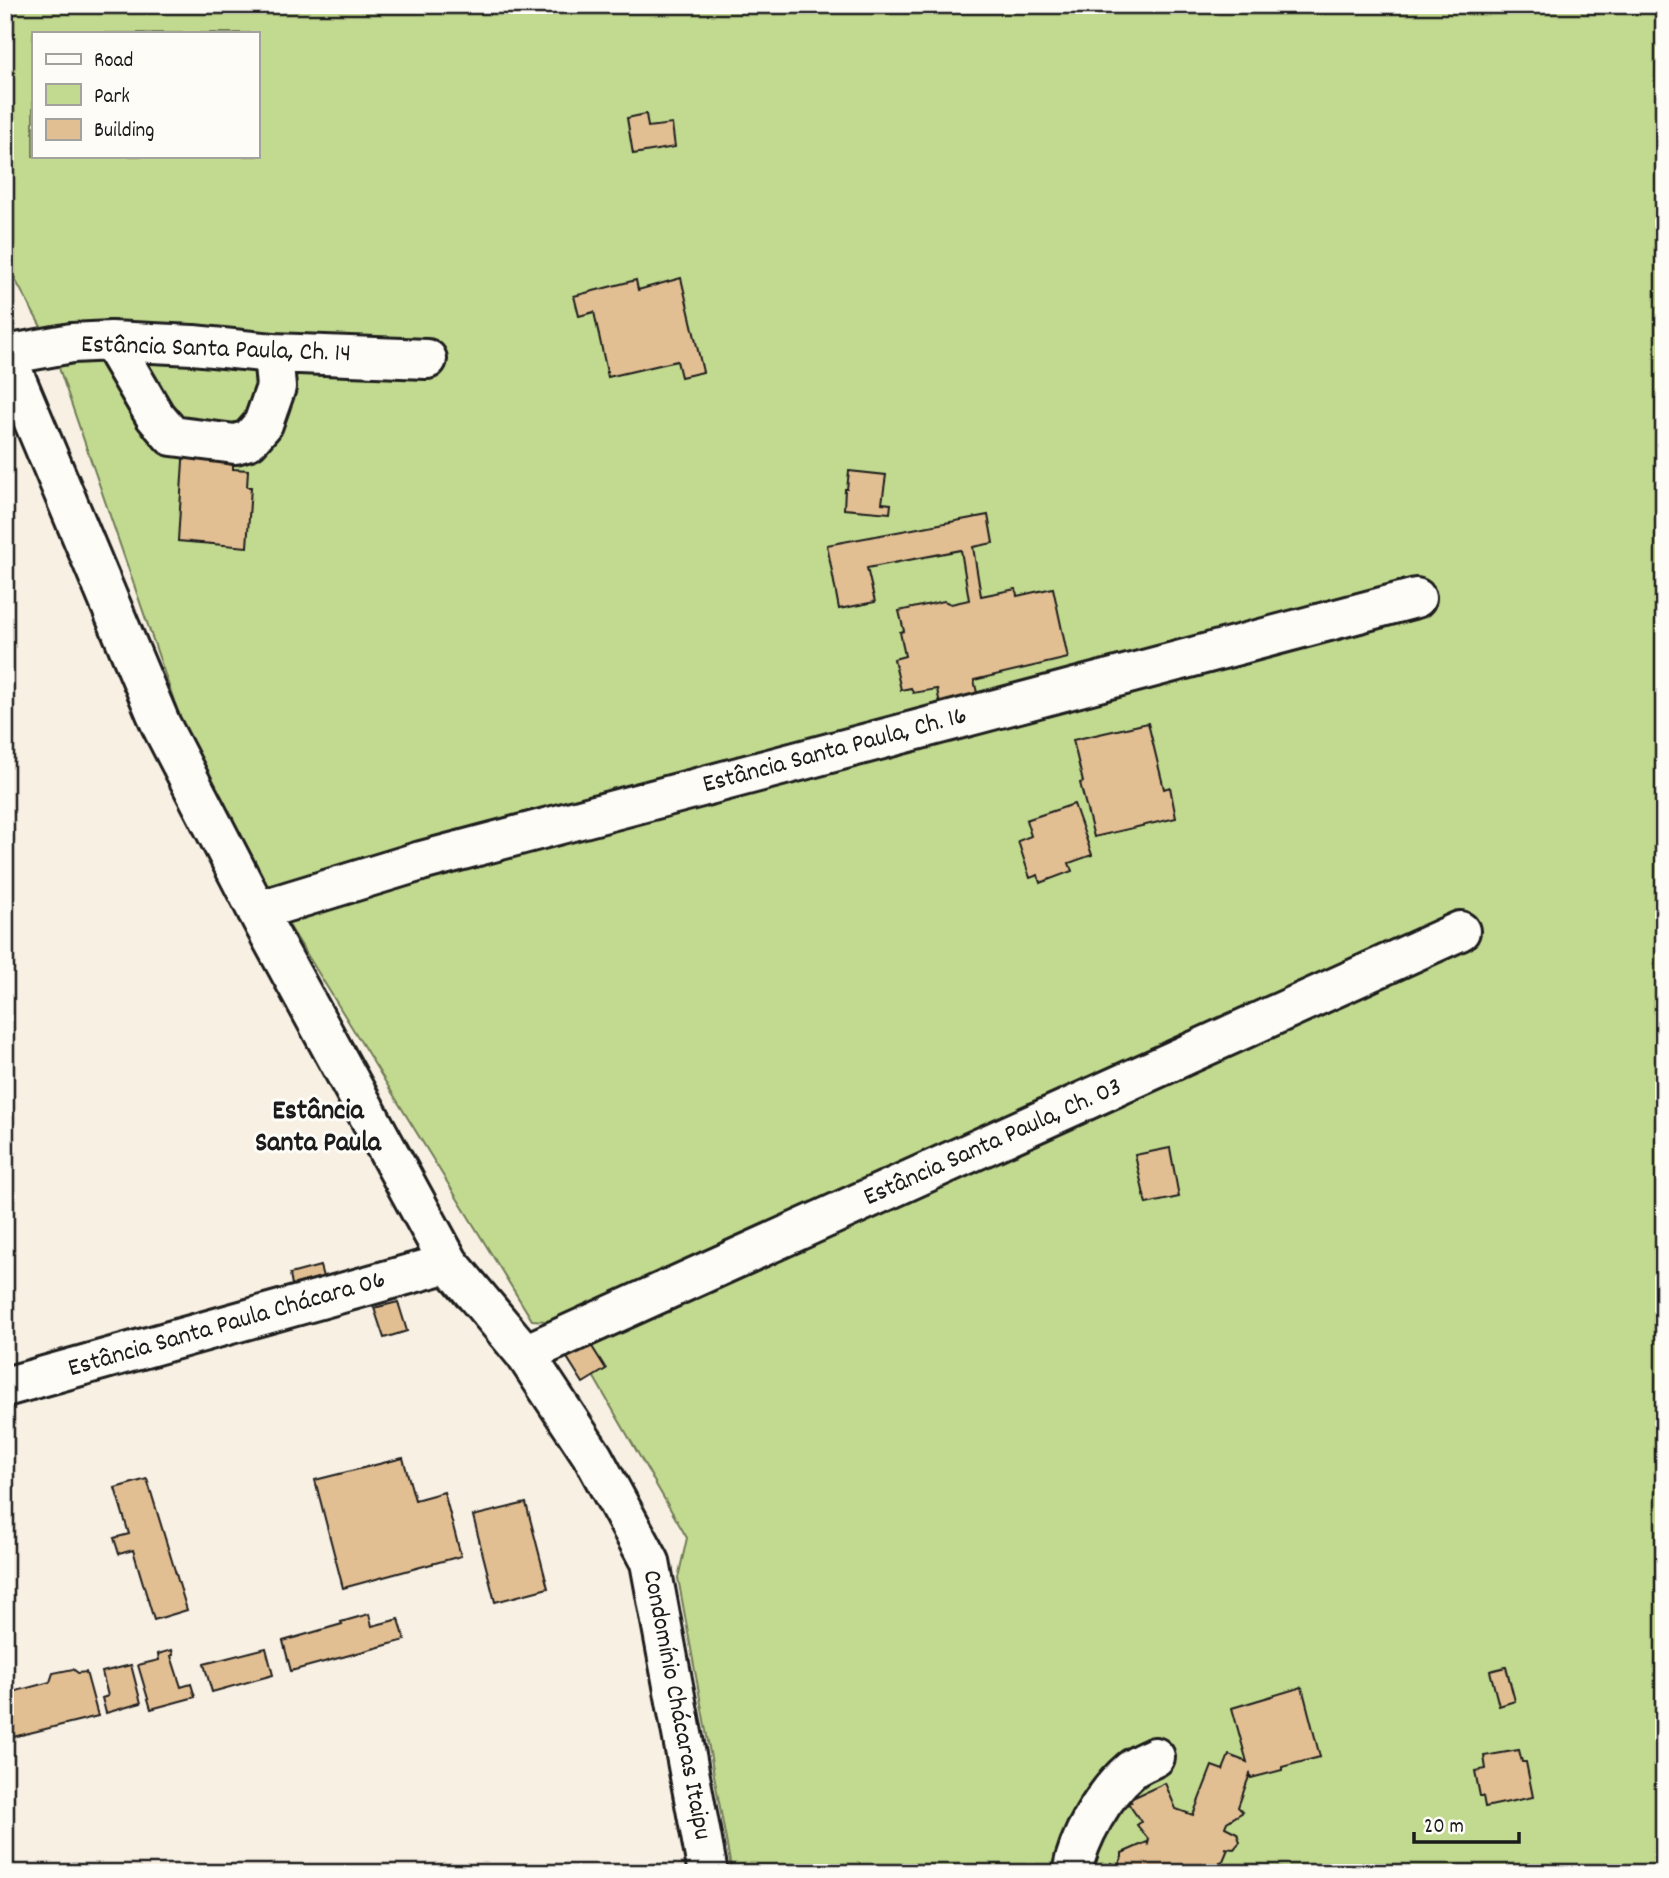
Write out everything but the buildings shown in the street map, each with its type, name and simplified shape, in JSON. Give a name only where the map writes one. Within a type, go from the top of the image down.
[{"type":"street","name":"Estância Santa Paula, Ch. 14","points":[[6,354],[111,341],[273,353],[427,359]]},
{"type":"street","points":[[111,341],[155,416],[172,436],[235,444],[250,440],[263,424],[276,387],[273,353]]},
{"type":"street","name":"Condomínio Chácaras Itaipu","points":[[6,354],[161,725],[257,911],[449,1263],[525,1354],[593,1457],[650,1562],[708,1873]]},
{"type":"street","name":"Estância Santa Paula, Ch. 16","points":[[257,911],[434,857],[1416,598]]},
{"type":"street","name":"Estância Santa Paula, Ch. 03","points":[[525,1354],[1460,931]]},
{"type":"street","name":"Estância Santa Paula Chácara 06","points":[[5,1387],[449,1263]]},
{"type":"street","points":[[1072,1873],[1075,1857],[1111,1791],[1133,1769],[1155,1757]]},
{"type":"green space","points":[[5,5],[1664,5],[1664,1873],[732,1873],[678,1578],[687,1538],[562,1322],[532,1320],[260,878],[188,741],[51,345],[5,261]]},
{"type":"district","name":"Estância Santa Paula","points":[[318,1129]]}]
